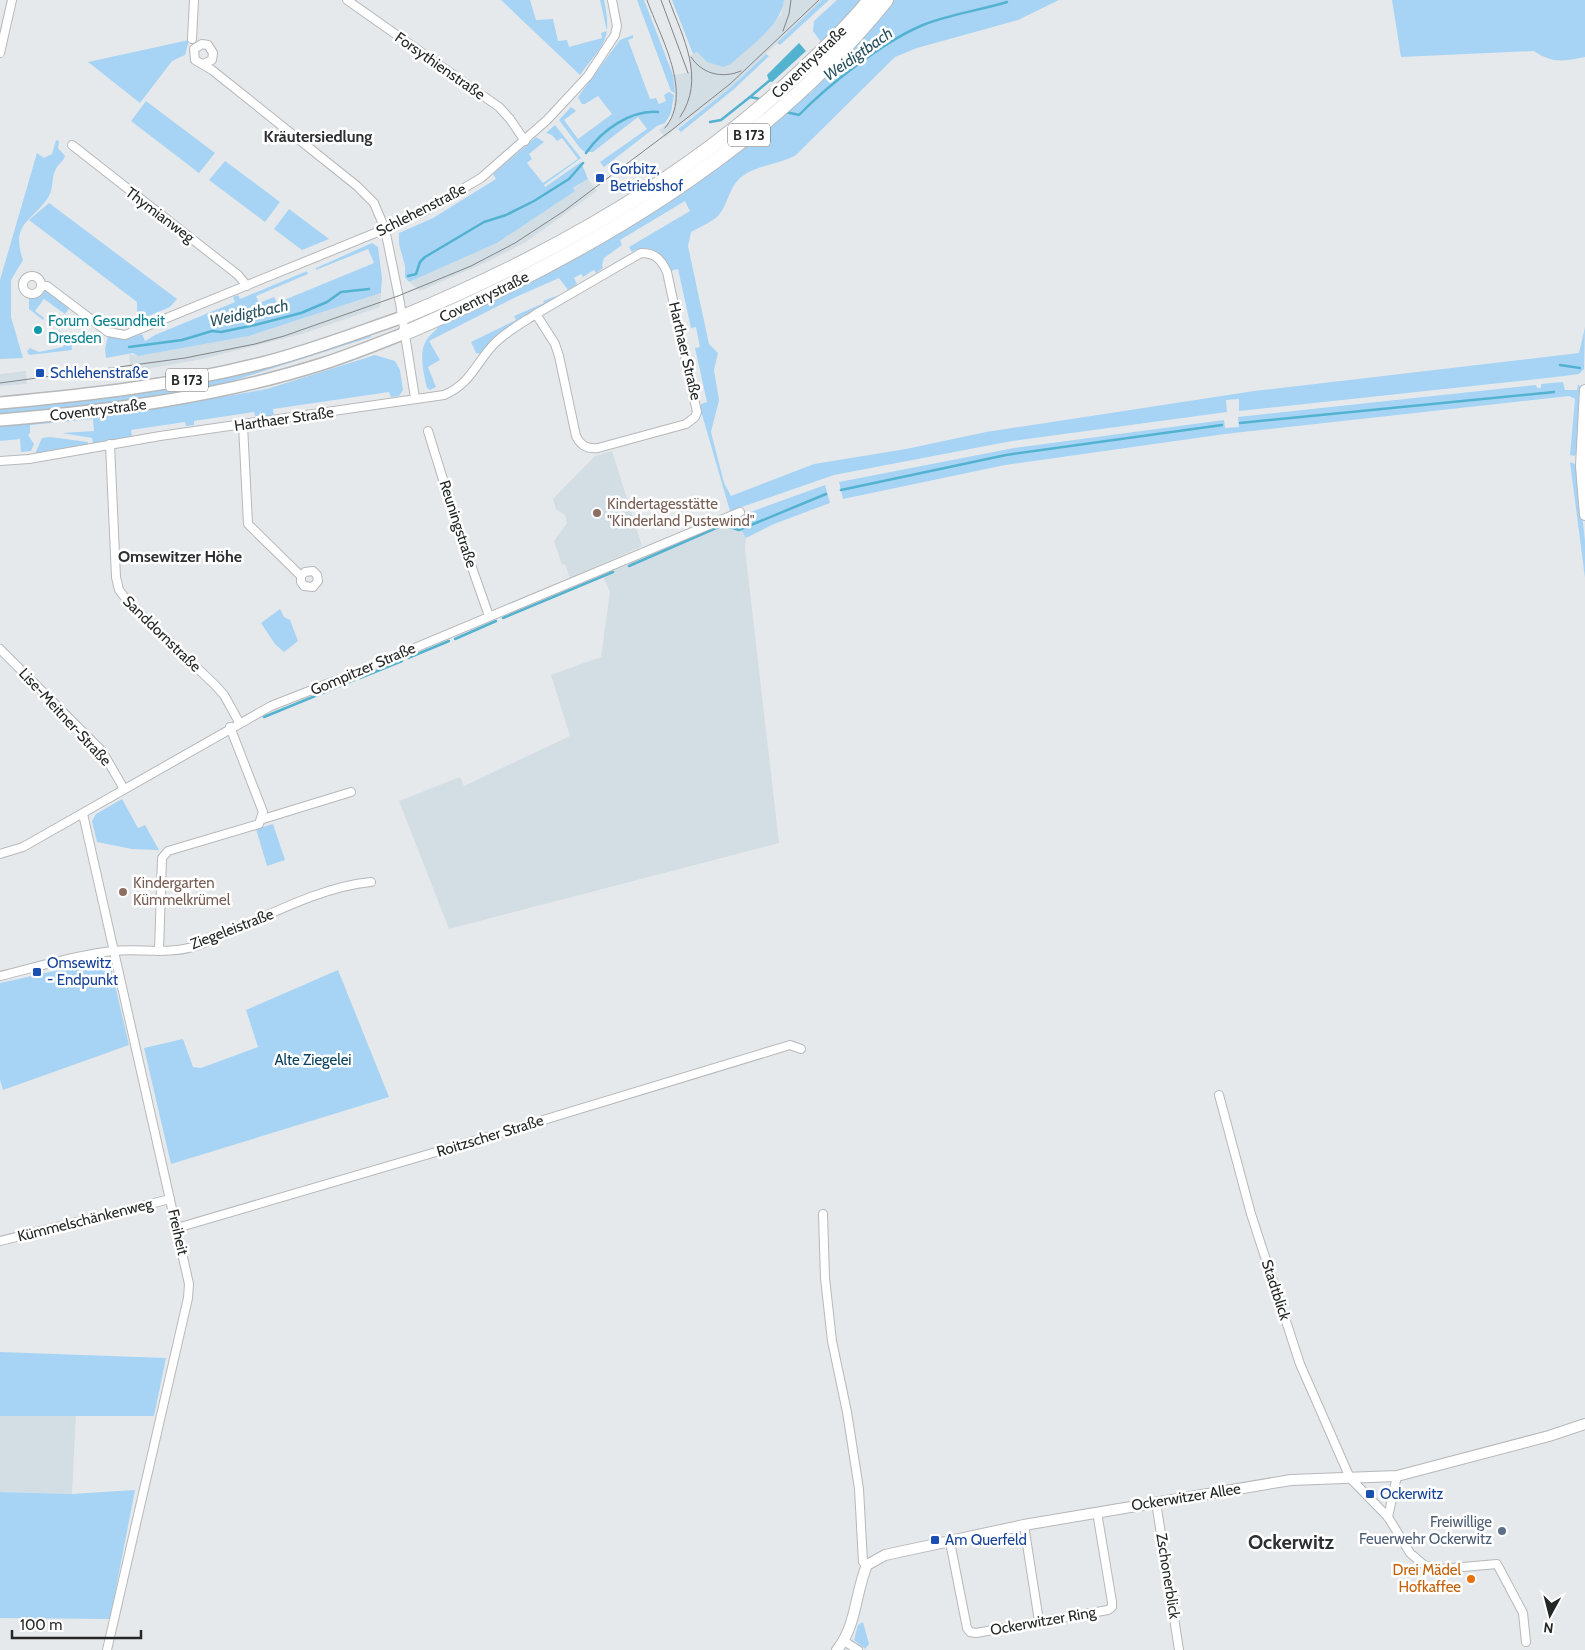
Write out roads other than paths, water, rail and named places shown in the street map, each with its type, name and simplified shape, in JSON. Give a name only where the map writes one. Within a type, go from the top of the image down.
[{"type":"highway","name":"Coventrystraße","points":[[403,317],[534,257],[628,203],[708,149],[774,98],[824,50],[870,0]]},
{"type":"highway","name":"Coventrystraße","points":[[405,333],[481,300],[542,269],[602,235],[716,160],[786,104],[835,59],[886,0]]},
{"type":"main road","name":"Coventrystraße","points":[[0,403],[130,389],[208,376],[317,347],[403,317]]},
{"type":"main road","name":"Coventrystraße","points":[[0,420],[70,414],[197,396],[322,364],[405,333]]},
{"type":"street","points":[[0,53],[12,0]]},
{"type":"street","points":[[192,39],[194,0]]},
{"type":"street","name":"Forsythienstraße","points":[[347,0],[499,108],[510,119],[525,141]]},
{"type":"street","name":"Schlehenstraße","points":[[41,286],[47,286],[108,332],[125,335],[425,211],[481,178],[525,141],[588,76],[608,49],[615,35],[617,26],[612,0]]},
{"type":"street","points":[[203,64],[357,186],[374,203],[385,229],[403,317],[415,398]]},
{"type":"street","name":"Thymianweg","points":[[72,145],[238,275],[247,286]]},
{"type":"street","name":"Harthaer Straße","points":[[0,461],[29,459],[110,444],[444,395],[466,383],[495,343],[507,332],[536,314],[635,255],[652,254],[660,259],[667,272],[698,407],[695,417],[686,424],[605,446],[592,449],[584,446],[576,436],[555,344],[536,314]]},
{"type":"street","points":[[1585,390],[1581,466],[1585,515]]},
{"type":"street","points":[[242,425],[247,521],[251,528],[301,576]]},
{"type":"street","name":"Reuningstraße","points":[[428,431],[458,528],[489,616]]},
{"type":"street","name":"Sanddornstraße","points":[[110,444],[116,577],[119,590],[130,604],[215,685],[224,695],[239,722]]},
{"type":"street","name":"Gompitzer Straße","points":[[0,854],[23,848],[239,722],[271,706],[740,512]]},
{"type":"street","name":"Lise-Meitner-Straße","points":[[0,649],[102,752],[124,789]]},
{"type":"street","points":[[159,951],[162,858],[168,851],[260,824],[263,819],[263,812],[230,728]]},
{"type":"street","points":[[263,819],[351,792]]},
{"type":"street","name":"Freiheit","points":[[83,814],[112,951],[177,1228],[189,1291],[108,1650]]},
{"type":"street","name":"Ziegeleistraße","points":[[0,976],[112,951],[159,951],[194,946],[294,905],[352,884],[371,882]]},
{"type":"street","name":"Roitzscher Straße","points":[[177,1228],[494,1135],[790,1045],[802,1049]]},
{"type":"street","name":"Stadtblick","points":[[1220,1095],[1251,1214],[1300,1364],[1350,1478]]},
{"type":"street","name":"Kümmelschänkenweg","points":[[0,1241],[170,1199]]},
{"type":"street","points":[[823,1214],[825,1278],[832,1341],[847,1412],[859,1489],[864,1562],[867,1565],[844,1641],[837,1650]]},
{"type":"street","name":"Ockerwitzer Allee","points":[[867,1565],[884,1555],[1024,1525],[1156,1502],[1291,1480],[1397,1476],[1549,1436],[1585,1424]]},
{"type":"street","points":[[1388,1517],[1397,1476]]},
{"type":"street","points":[[1350,1478],[1388,1517],[1410,1553],[1424,1565],[1440,1569],[1497,1564],[1523,1613],[1526,1642]]},
{"type":"street","name":"Zschonerblick","points":[[1156,1502],[1179,1650]]},
{"type":"street","name":"Ockerwitzer Ring","points":[[950,1542],[967,1628],[970,1632],[976,1633],[1108,1610],[1112,1607],[1097,1512]]},
{"type":"street","points":[[1024,1525],[1039,1621]]},
{"type":"street","points":[[844,1641],[858,1650]]},
{"type":"waterway","name":"Weidigtbach","points":[[786,112],[799,115],[857,65],[908,32],[943,18],[1007,2]]},
{"type":"waterway","points":[[750,97],[769,81]]},
{"type":"waterway","name":"Weidigtbach","points":[[710,122],[721,120],[750,97],[760,99]]},
{"type":"waterway","name":"Weidigtbach","points":[[586,153],[608,129],[618,123],[637,114],[658,112]]},
{"type":"waterway","name":"Weidigtbach","points":[[408,276],[416,274],[420,262],[425,257],[484,222],[506,215],[534,201],[569,179],[583,163]]},
{"type":"waterway","name":"Weidigtbach","points":[[129,347],[182,340],[212,331],[221,332],[255,325],[301,313],[327,302],[341,292],[369,289]]},
{"type":"waterway","points":[[1560,365],[1580,368]]},
{"type":"waterway","points":[[1240,423],[1554,392]]},
{"type":"waterway","points":[[841,490],[1006,455],[1222,425]]},
{"type":"waterway","points":[[629,566],[723,525],[739,530],[826,494]]},
{"type":"waterway","points":[[503,618],[613,572]]},
{"type":"waterway","points":[[455,639],[496,621]]},
{"type":"waterway","points":[[408,658],[449,641]]},
{"type":"waterway","points":[[360,678],[402,661]]},
{"type":"waterway","points":[[264,717],[354,680]]},
{"type":"tram line","points":[[647,0],[672,65],[675,82],[676,98],[673,114],[665,128]]},
{"type":"tram line","points":[[661,0],[688,73]]},
{"type":"tram line","points":[[669,0],[685,44],[692,73],[688,103],[680,117]]},
{"type":"tram line","points":[[783,31],[789,14],[791,0]]},
{"type":"tram line","points":[[0,383],[185,358],[255,344],[284,336],[398,296],[471,266],[515,243],[564,211],[673,129],[730,84],[819,0]]},
{"type":"tram line","points":[[691,57],[707,71],[720,75],[741,71]]},
{"type":"place","name":"Gorbitz, Betriebshof","points":[[600,178]]},
{"type":"place","name":"Forum Gesundheit Dresden","points":[[38,330]]},
{"type":"place","name":"Schlehenstraße","points":[[40,373]]},
{"type":"place","name":"Kindertagesstätte \"Kinderland Pustewind\"","points":[[597,513]]},
{"type":"place","name":"Kindergarten Kümmelkrümel","points":[[123,892]]},
{"type":"place","name":"Omsewitz - Endpunkt","points":[[37,972]]},
{"type":"place","name":"Ockerwitz","points":[[1370,1494]]},
{"type":"place","name":"Freiwillige Feuerwehr Ockerwitz","points":[[1502,1531]]},
{"type":"place","name":"Am Querfeld","points":[[935,1540]]},
{"type":"place","name":"Drei Mädel Hofkaffee","points":[[1471,1579]]},
{"type":"district","name":"Kräutersiedlung","points":[[318,136]]},
{"type":"district","name":"Omsewitzer Höhe","points":[[180,556]]},
{"type":"district","name":"Ockerwitz","points":[[1291,1542]]},
{"type":"park label","name":"Alte Ziegelei","points":[[313,1060]]}]
